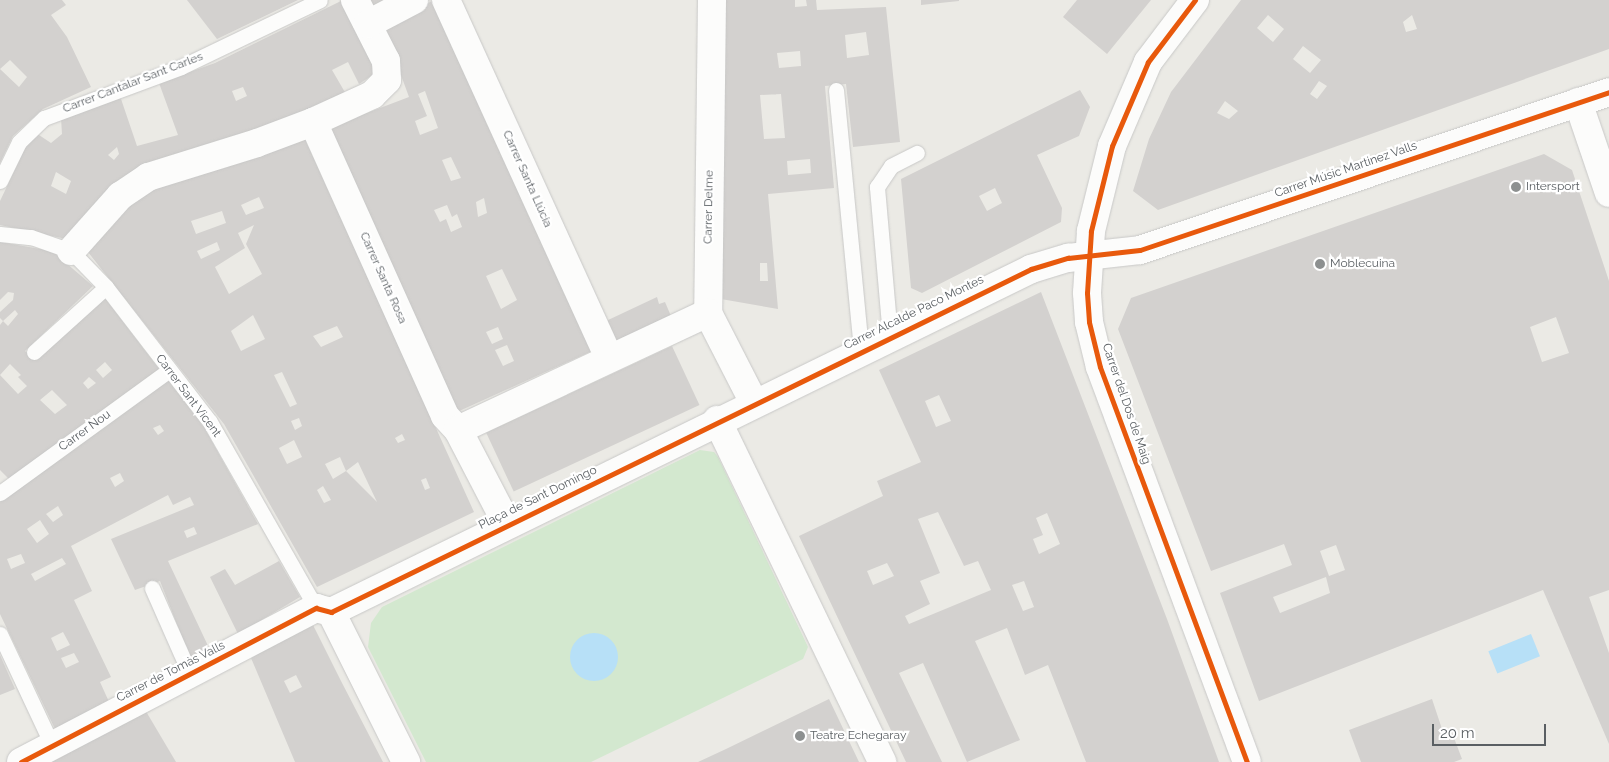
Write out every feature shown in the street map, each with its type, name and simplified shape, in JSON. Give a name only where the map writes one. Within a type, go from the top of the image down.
[{"type":"street","points":[[70,251],[120,196],[148,177],[313,122],[382,88],[387,80],[386,61],[355,0]]},
{"type":"street","points":[[368,24],[414,0]]},
{"type":"street","name":"Carrer Santa Llúcia","points":[[446,0],[608,358]]},
{"type":"street","name":"Carrer Delme","points":[[712,0],[708,313],[754,403]]},
{"type":"street","name":"Carrer del Dos de Maig","points":[[1195,0],[1148,62],[1129,99],[1103,177],[1088,256],[1089,322],[1100,367],[1247,762]]},
{"type":"street","name":"Carrer Músic Martinez Valls","points":[[1088,256],[1140,250],[1609,92]]},
{"type":"street","points":[[1578,102],[1609,193]]},
{"type":"street","name":"Carrer Santa Rosa","points":[[313,122],[445,416],[458,430],[507,524]]},
{"type":"street","name":"Carrer Alcalde Paco Montes","points":[[754,403],[1031,269],[1088,256]]},
{"type":"street","points":[[458,430],[608,358],[708,313]]},
{"type":"street","name":"Plaça de Sant Domingo","points":[[324,610],[507,524],[754,403]]},
{"type":"street","points":[[717,420],[882,762]]},
{"type":"street","points":[[324,610],[406,762]]},
{"type":"street","name":"Carrer de Tomàs Valls","points":[[21,762],[190,674],[324,610]]},
{"type":"lane","name":"Carrer Cantalar Sant Carles","points":[[0,182],[19,142],[44,118],[182,67],[320,0]]},
{"type":"lane","points":[[836,90],[861,350]]},
{"type":"lane","points":[[890,336],[877,187],[891,166],[917,153]]},
{"type":"lane","points":[[0,234],[31,237],[70,251]]},
{"type":"lane","name":"Carrer Sant Vicent","points":[[70,251],[106,287],[210,422],[324,610]]},
{"type":"lane","points":[[34,352],[106,287]]},
{"type":"lane","name":"Carrer Nou","points":[[0,493],[169,370]]},
{"type":"lane","points":[[152,588],[190,674]]},
{"type":"lane","points":[[0,634],[52,745]]},
{"type":"green space","points":[[700,450],[714,452],[718,457],[808,647],[803,659],[591,762],[426,762],[368,647],[371,623],[382,607]]},
{"type":"water","points":[[594,633],[603,635],[611,640],[616,648],[618,657],[616,666],[611,674],[603,679],[594,681],[585,679],[577,674],[572,666],[570,657],[572,648],[577,640],[585,635]]},
{"type":"water","points":[[1531,634],[1540,656],[1497,673],[1488,651]]},
{"type":"building","points":[[0,0],[62,0],[66,5],[51,15],[67,37],[91,87],[43,109],[13,136],[0,163],[0,69]],"holes":[[[10,60],[27,77],[19,87],[0,69]]]},
{"type":"building","points":[[187,0],[298,0],[217,39]]},
{"type":"building","points":[[343,0],[377,72],[359,84],[348,62],[332,70],[346,94],[296,118],[210,148],[71,240],[0,225],[0,201],[31,136],[36,133],[51,143],[62,134],[61,118],[120,96],[137,146],[178,135],[159,83],[215,63]],"holes":[[[243,87],[247,96],[236,101],[232,91]],[[117,147],[119,154],[114,160],[108,155]],[[56,172],[71,181],[66,194],[51,186]]]},
{"type":"building","points":[[367,0],[393,0],[373,12]]},
{"type":"building","points":[[434,0],[452,47],[592,351],[457,412],[330,127],[409,97],[398,67],[379,29]],"holes":[[[425,91],[438,128],[420,135],[415,121],[427,116],[418,94]],[[451,157],[461,178],[451,181],[442,160]],[[484,198],[487,213],[478,217],[476,202]],[[447,205],[452,217],[457,214],[462,227],[451,232],[446,219],[440,222],[434,210]],[[502,269],[517,300],[501,309],[486,276]],[[498,327],[503,339],[492,344],[486,332]],[[507,345],[514,361],[503,366],[495,350]]]},
{"type":"building","points":[[724,0],[795,0],[795,7],[807,6],[806,0],[816,0],[817,10],[886,7],[900,142],[853,147],[846,84],[825,86],[834,188],[768,194],[778,309],[721,299]],"holes":[[[866,32],[869,55],[847,58],[845,35]],[[800,51],[801,66],[779,68],[777,53]],[[781,94],[785,138],[764,139],[760,95]],[[810,159],[811,173],[788,175],[787,161]],[[760,263],[767,263],[768,281],[760,281]]]},
{"type":"building","points":[[921,0],[959,0],[959,1],[921,5]]},
{"type":"building","points":[[1077,0],[1151,0],[1107,54],[1063,17]]},
{"type":"building","points":[[1241,0],[1609,0],[1609,49],[1158,210],[1133,191],[1149,139],[1171,92]],"holes":[[[1268,15],[1284,29],[1273,42],[1257,28]],[[1412,15],[1417,29],[1406,32],[1403,22]],[[1303,46],[1321,60],[1310,73],[1293,59]],[[1319,81],[1327,86],[1317,99],[1310,94]],[[1225,101],[1238,111],[1229,119],[1217,113]]]},
{"type":"building","points":[[1080,90],[1090,107],[1079,136],[1037,155],[1062,208],[1061,222],[922,293],[911,288],[901,179]],"holes":[[[995,188],[1002,203],[987,211],[979,196]]]},
{"type":"building","points":[[303,135],[474,512],[317,587],[224,424],[84,247],[99,228],[154,188]],"holes":[[[259,197],[264,208],[246,215],[241,205]],[[222,211],[226,223],[196,234],[191,221]],[[254,225],[246,244],[262,274],[229,294],[215,267],[245,248],[238,233]],[[217,242],[220,250],[201,259],[197,251]],[[253,315],[265,339],[241,351],[231,331]],[[337,326],[343,337],[321,347],[313,336]],[[282,372],[297,404],[290,407],[274,375]],[[299,418],[302,426],[295,430],[291,421]],[[402,434],[405,440],[398,443],[395,438]],[[294,440],[302,457],[287,464],[279,448]],[[340,457],[346,471],[333,479],[325,464]],[[358,462],[377,502],[346,471]],[[426,478],[430,488],[425,490],[421,480]],[[323,486],[331,500],[324,503],[317,490]]]},
{"type":"building","points":[[1544,154],[1572,170],[1609,281],[1609,590],[1589,597],[1609,653],[1609,744],[1543,590],[1259,701],[1220,593],[1292,565],[1284,544],[1211,571],[1118,329],[1131,298]],"holes":[[[1556,317],[1569,353],[1542,362],[1530,327]],[[1336,545],[1345,570],[1329,576],[1320,551]],[[1326,577],[1330,593],[1280,613],[1273,597]]]},
{"type":"building","points":[[0,242],[52,251],[93,286],[25,351],[35,360],[104,297],[159,369],[9,479],[0,470],[0,375],[0,325],[3,321],[0,318],[0,312],[13,300],[14,293],[8,292],[0,300]],"holes":[[[15,310],[18,314],[8,326],[3,321]],[[105,362],[112,370],[103,378],[96,370]],[[10,364],[21,375],[18,377],[27,386],[18,394],[0,375]],[[89,377],[96,383],[88,389],[83,383]],[[52,390],[67,405],[55,414],[40,400]]]},
{"type":"building","points":[[1041,292],[1167,619],[1219,762],[1086,762],[1048,665],[1025,675],[1007,628],[975,641],[1020,740],[967,762],[923,663],[899,673],[942,762],[906,762],[799,536],[883,496],[877,481],[921,462],[879,370]],"holes":[[[939,395],[951,421],[936,427],[925,401]],[[938,512],[964,566],[978,561],[991,590],[909,624],[905,616],[930,604],[920,581],[940,573],[918,519]],[[1047,513],[1060,544],[1039,554],[1033,539],[1043,535],[1036,518]],[[887,563],[894,576],[873,585],[867,571]],[[1024,581],[1034,607],[1023,611],[1012,585]]]},
{"type":"building","points":[[657,297],[659,304],[665,302],[671,316],[615,341],[606,321]]},
{"type":"building","points":[[672,346],[699,405],[514,492],[486,433]]},
{"type":"building","points":[[168,380],[205,429],[258,524],[168,561],[210,650],[191,660],[160,581],[135,590],[111,539],[194,505],[190,497],[173,505],[168,495],[71,546],[92,591],[74,600],[111,677],[100,682],[110,704],[56,731],[0,614],[0,502]],"holes":[[[160,425],[164,431],[158,435],[153,428]],[[120,473],[124,481],[115,487],[110,478]],[[58,506],[63,515],[53,522],[46,514]],[[40,520],[49,534],[37,543],[27,529]],[[194,527],[197,534],[187,538],[184,531]],[[21,554],[25,563],[11,569],[7,559]],[[62,558],[66,564],[35,581],[31,574]],[[63,632],[70,645],[57,651],[51,638]],[[74,653],[79,662],[66,668],[61,658]]]},
{"type":"building","points":[[279,561],[300,597],[238,634],[210,577],[225,569],[235,585]]},
{"type":"building","points":[[311,621],[383,762],[295,762],[251,658]],"holes":[[[296,675],[302,687],[290,693],[284,681]]]},
{"type":"building","points":[[0,655],[15,689],[0,695]]},
{"type":"building","name":"Teatre Echegaray","points":[[829,699],[859,762],[698,762],[726,749]]},
{"type":"building","points":[[1432,699],[1443,732],[1451,730],[1462,759],[1454,762],[1361,762],[1349,730]]},
{"type":"building","points":[[144,708],[176,762],[39,762]]},
{"type":"cycle path","points":[[1195,0],[1148,62],[1112,146],[1091,231],[1087,293],[1089,322],[1100,367],[1247,762]]},
{"type":"cycle path","points":[[21,762],[316,608],[331,612],[1031,269],[1068,258],[1140,250],[1609,92]]},
{"type":"place","name":"Intersport","points":[[1516,187]]},
{"type":"place","name":"Moblecuina","points":[[1320,264]]},
{"type":"place","name":"Teatre Echegaray","points":[[800,736]]}]
